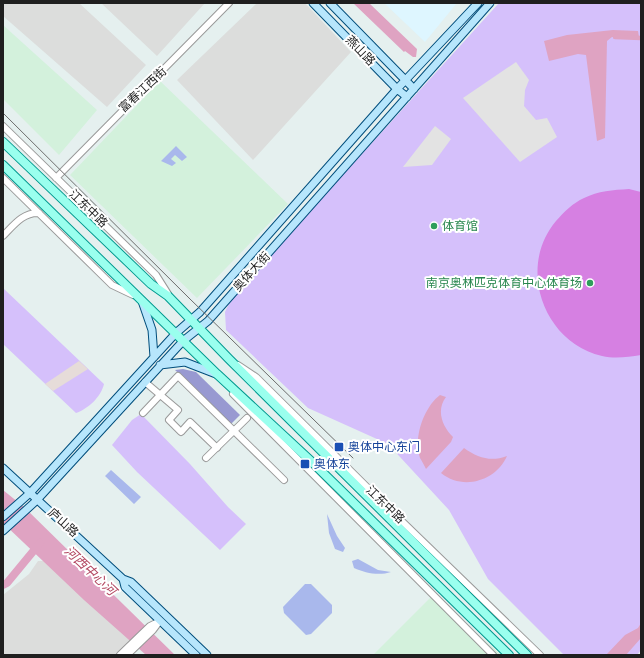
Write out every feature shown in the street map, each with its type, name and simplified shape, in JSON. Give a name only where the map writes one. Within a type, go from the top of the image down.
[{"type":"main road","name":"燕山路","points":[[313,3],[397,89],[407,97]]},
{"type":"main road","name":"燕山路","points":[[330,3],[414,89]]},
{"type":"main road","name":"奥体大街","points":[[3,517],[30,493],[176,333],[202,310],[397,89],[478,3]]},
{"type":"main road","name":"奥体大街","points":[[5,529],[37,500],[183,341],[210,318],[490,3]]},
{"type":"main road","name":"江东中路","points":[[3,142],[151,284],[168,296],[200,327],[228,359],[527,655]]},
{"type":"main road","name":"江东中路","points":[[3,165],[142,299],[217,374],[314,464],[509,655]]},
{"type":"main road","points":[[142,299],[152,330],[154,357]]},
{"type":"main road","points":[[160,365],[185,362],[217,374]]},
{"type":"main road","name":"庐山路","points":[[3,468],[123,579],[131,582],[206,655]]},
{"type":"main road","name":"庐山路","points":[[123,579],[126,587],[196,655]]},
{"type":"street","name":"富春江西街","points":[[56,178],[229,3]]},
{"type":"street","name":"江东中路","points":[[3,126],[156,275],[168,296]]},
{"type":"street","name":"江东中路","points":[[3,178],[112,285],[142,299]]},
{"type":"street","points":[[3,236],[22,218],[31,212],[39,213]]},
{"type":"street","name":"江东中路","points":[[228,359],[256,377],[540,655]]},
{"type":"street","name":"江东中路","points":[[217,374],[244,406],[493,655]]},
{"type":"street","points":[[143,413],[178,376],[284,480]]},
{"type":"street","points":[[145,382],[161,394],[178,410],[169,420],[181,432],[190,422],[216,448]]},
{"type":"street","points":[[206,458],[247,418]]},
{"type":"street","points":[[120,655],[129,651],[160,620]]},
{"type":"shaded area","points":[[3,3],[79,3],[146,65],[107,107],[3,16]]},
{"type":"shaded area","points":[[101,3],[205,3],[157,56]]},
{"type":"shaded area","points":[[257,3],[305,3],[351,52],[253,160],[177,80]]},
{"type":"shaded area","points":[[353,3],[369,3],[417,49],[416,57],[413,57],[405,51],[404,52]]},
{"type":"shaded area","points":[[384,3],[457,3],[425,42]]},
{"type":"shaded area","points":[[499,3],[641,3],[641,650],[637,655],[564,655],[488,579],[449,510],[388,444],[308,408],[226,330],[225,312],[232,297]]},
{"type":"shaded area","points":[[3,25],[97,110],[59,155],[3,99]]},
{"type":"shaded area","points":[[613,30],[638,31],[639,37],[612,37],[607,41],[605,138],[597,141],[586,55],[578,54],[549,61],[544,41],[567,35]]},
{"type":"shaded area","points":[[516,62],[529,80],[525,90],[524,106],[536,120],[547,118],[557,137],[520,162],[463,98]]},
{"type":"shaded area","points":[[160,81],[288,204],[197,298],[70,175]]},
{"type":"shaded area","points":[[435,126],[451,139],[432,165],[403,167]]},
{"type":"shaded area","points":[[176,146],[187,157],[182,161],[175,155],[171,159],[176,163],[172,166],[161,161]]},
{"type":"shaded area","name":"南京奥林匹克体育中心体育场","points":[[629,189],[641,192],[641,355],[607,357],[581,348],[564,335],[551,319],[542,300],[538,280],[538,260],[544,239],[556,221],[572,205],[584,198],[600,192]]},
{"type":"shaded area","points":[[3,288],[104,384],[97,398],[85,409],[76,413],[3,344]]},
{"type":"shaded area","points":[[79,361],[88,369],[53,391],[45,384]]},
{"type":"shaded area","points":[[183,369],[196,372],[240,415],[231,424],[175,370]]},
{"type":"shaded area","points":[[440,395],[446,397],[441,407],[443,423],[453,437],[451,442],[426,469],[420,458],[418,450],[419,432],[429,407]]},
{"type":"shaded area","points":[[141,414],[190,464],[228,507],[246,524],[220,550],[137,472],[112,445],[132,420]]},
{"type":"shaded area","points":[[464,448],[480,457],[490,459],[507,456],[502,465],[495,472],[478,481],[459,481],[441,473]]},
{"type":"shaded area","points":[[111,470],[141,497],[134,504],[105,476]]},
{"type":"shaded area","points":[[3,490],[24,507],[175,655],[146,655],[84,600],[3,523]]},
{"type":"shaded area","points":[[327,514],[337,536],[345,548],[343,552],[335,549],[329,533]]},
{"type":"shaded area","points":[[358,559],[378,570],[391,572],[377,574],[358,570],[354,568],[352,561]]},
{"type":"shaded area","points":[[38,561],[44,561],[134,641],[120,655],[3,655],[3,595],[29,574]]},
{"type":"shaded area","points":[[305,584],[311,584],[332,605],[332,613],[311,634],[306,635],[284,613],[283,607]]},
{"type":"shaded area","points":[[433,595],[501,655],[373,655]]},
{"type":"shaded area","points":[[641,623],[641,638],[626,655],[606,655],[625,635],[638,628]]},
{"type":"waterway","points":[[615,37],[641,38]]},
{"type":"waterway","points":[[3,585],[7,583],[40,543]]},
{"type":"tram line","points":[[3,113],[353,458]]},
{"type":"place","name":"体育馆","points":[[434,226]]},
{"type":"place","name":"南京奥林匹克体育中心体育场","points":[[590,283]]},
{"type":"place","name":"奥体中心东门","points":[[339,447]]},
{"type":"place","name":"奥体东","points":[[305,464]]},
{"type":"water label","name":"河西中心河","points":[[90,571]]}]
